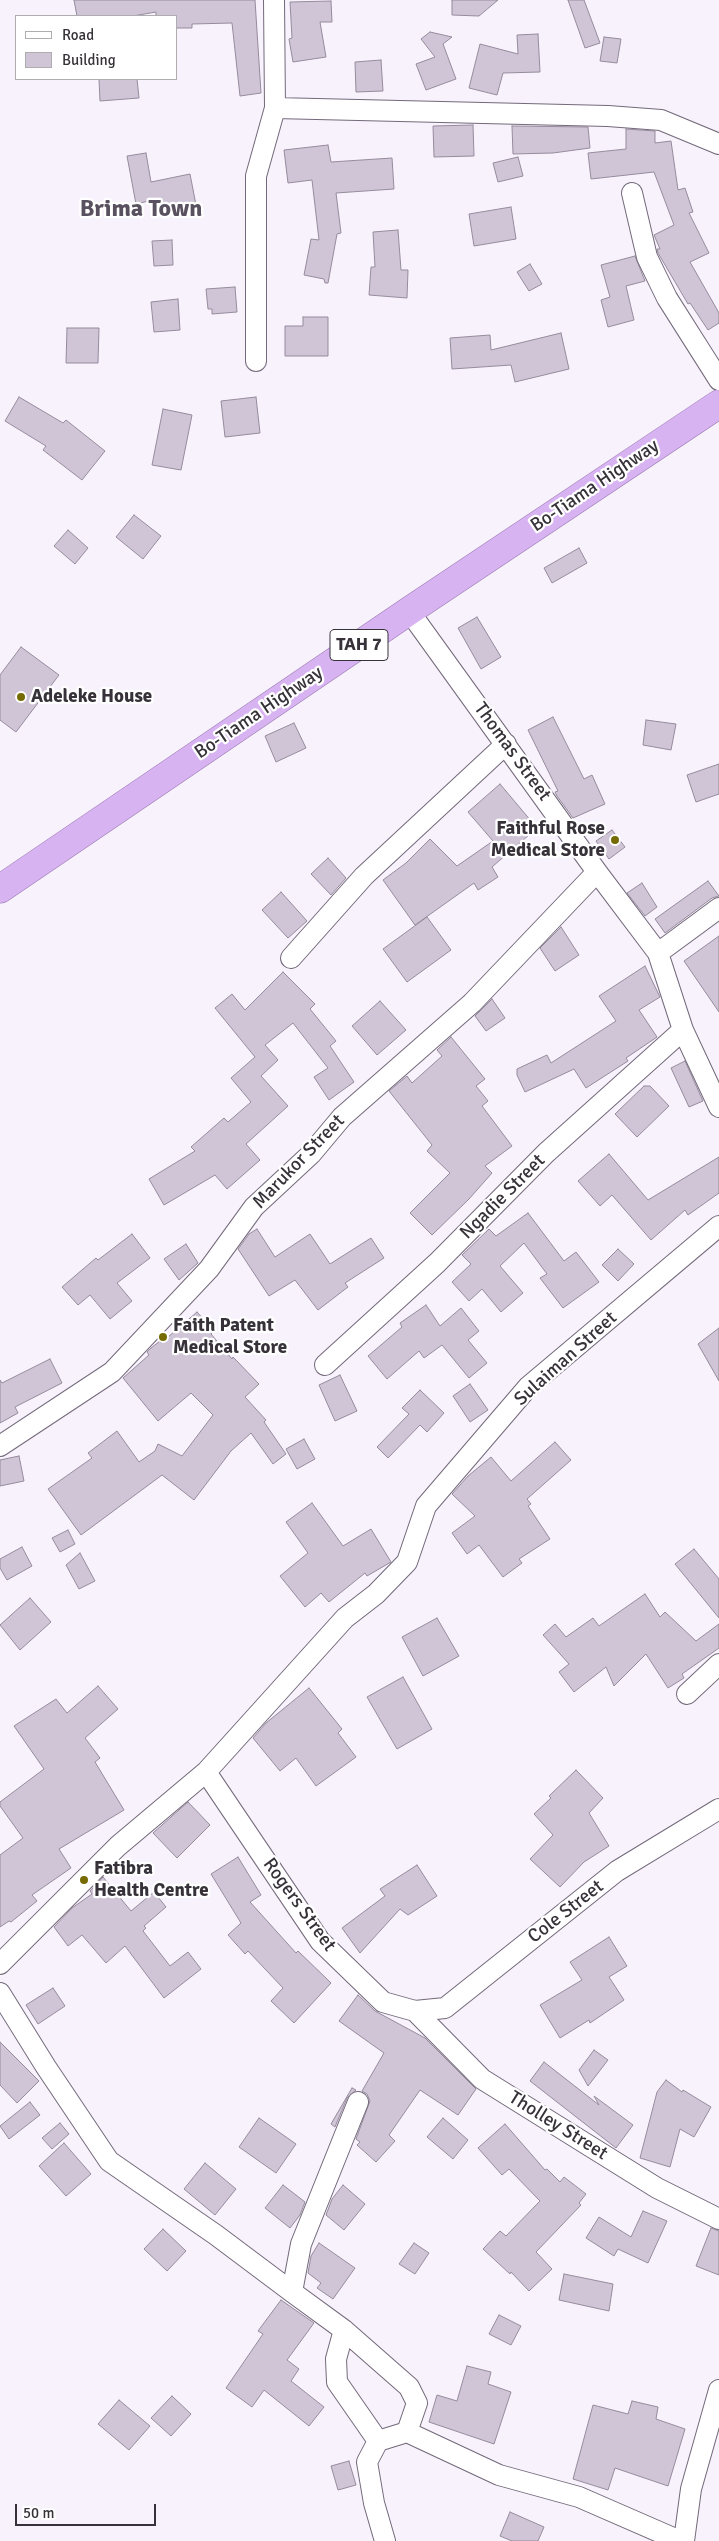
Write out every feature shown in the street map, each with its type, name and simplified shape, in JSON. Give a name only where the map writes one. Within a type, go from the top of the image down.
[{"type":"highway","name":"Bo-Tiama Highway","points":[[0,889],[409,611],[719,404]]},
{"type":"street","points":[[256,361],[256,176],[275,108],[274,0]]},
{"type":"street","points":[[275,108],[598,116],[661,120],[719,144]]},
{"type":"street","points":[[632,193],[646,257],[668,298],[719,380]]},
{"type":"street","name":"Thomas Street","points":[[409,611],[597,872],[658,953],[683,1030],[719,1107]]},
{"type":"street","points":[[292,958],[364,876],[506,744]]},
{"type":"street","name":"Marukor Street","points":[[0,1446],[112,1372],[208,1269],[254,1207],[311,1154],[342,1117],[472,1003],[597,872]]},
{"type":"street","points":[[658,953],[719,908]]},
{"type":"street","name":"Ngadie Street","points":[[325,1365],[437,1263],[546,1153],[683,1030]]},
{"type":"street","name":"Sulaiman Street","points":[[206,1772],[345,1618],[376,1594],[407,1562],[426,1506],[528,1387],[719,1226]]},
{"type":"street","points":[[687,1694],[719,1664]]},
{"type":"street","points":[[0,1964],[118,1846],[206,1772]]},
{"type":"street","name":"Rogers Street","points":[[206,1772],[320,1941],[383,2002],[415,2010]]},
{"type":"street","name":"Cole Street","points":[[415,2010],[445,2008],[617,1871],[719,1809]]},
{"type":"street","points":[[0,1993],[46,2067],[109,2161],[216,2235],[344,2330],[409,2387],[417,2403],[407,2432]]},
{"type":"street","name":"Tholley Street","points":[[415,2010],[482,2079],[657,2188],[719,2219]]},
{"type":"street","points":[[292,2292],[301,2244],[358,2102]]},
{"type":"street","points":[[344,2330],[336,2359],[337,2382],[357,2408],[378,2441]]},
{"type":"street","points":[[684,2541],[691,2489],[719,2390]]},
{"type":"street","points":[[385,2541],[374,2503],[367,2462],[378,2441],[407,2432],[499,2474],[579,2497],[680,2541]]},
{"type":"building","points":[[74,0],[255,0],[261,93],[240,96],[232,23],[192,24],[192,28],[178,28],[178,15],[156,15],[156,12],[139,15],[77,15]]},
{"type":"building","points":[[452,0],[498,0],[479,16],[452,15]]},
{"type":"building","points":[[568,0],[584,0],[600,43],[585,48]]},
{"type":"building","points":[[331,1],[332,22],[320,22],[326,57],[293,62],[289,39],[292,38],[290,2]]},
{"type":"building","points":[[430,32],[452,37],[443,44],[456,79],[426,90],[416,64],[435,57],[421,39]]},
{"type":"building","points":[[538,34],[540,72],[503,73],[497,95],[469,88],[480,44],[518,54],[517,35]]},
{"type":"building","points":[[604,37],[621,39],[617,63],[600,61]]},
{"type":"building","points":[[381,60],[383,91],[356,92],[355,62]]},
{"type":"building","points":[[99,80],[137,80],[139,98],[100,101]]},
{"type":"building","points":[[473,125],[474,156],[434,157],[433,126]]},
{"type":"building","points":[[512,126],[588,127],[590,148],[553,153],[513,154]]},
{"type":"building","points":[[626,129],[655,131],[655,143],[671,141],[678,190],[685,188],[693,212],[689,213],[709,253],[690,262],[719,313],[719,323],[708,330],[690,303],[688,304],[658,253],[657,249],[660,249],[654,235],[674,225],[654,172],[591,179],[588,153],[626,149]]},
{"type":"building","points":[[328,145],[331,162],[392,158],[394,189],[336,193],[341,233],[337,234],[328,283],[325,283],[324,279],[304,275],[311,239],[319,240],[312,180],[288,183],[284,150]]},
{"type":"building","points":[[146,153],[151,182],[190,174],[196,205],[160,212],[157,199],[136,204],[127,156]]},
{"type":"building","points":[[518,157],[523,176],[498,182],[493,163]]},
{"type":"building","points":[[511,207],[516,239],[474,246],[469,214]]},
{"type":"building","points":[[398,230],[401,270],[408,270],[407,298],[369,295],[371,267],[375,267],[373,232]]},
{"type":"building","points":[[172,240],[173,265],[154,266],[152,241]]},
{"type":"building","points":[[635,256],[645,281],[626,286],[634,320],[608,327],[601,300],[610,297],[601,265]]},
{"type":"building","points":[[530,264],[542,284],[529,291],[517,272]]},
{"type":"building","points":[[235,287],[237,312],[212,314],[212,309],[208,309],[206,289]]},
{"type":"building","points":[[178,299],[180,330],[154,332],[151,302]]},
{"type":"building","points":[[303,317],[328,317],[328,356],[285,356],[285,326],[303,326]]},
{"type":"building","points":[[67,328],[99,328],[98,363],[66,363]]},
{"type":"building","points":[[561,333],[569,369],[515,382],[511,365],[452,369],[450,338],[490,335],[491,350]]},
{"type":"building","points":[[19,397],[63,423],[66,420],[105,451],[82,480],[43,450],[46,446],[5,421]]},
{"type":"building","points":[[256,397],[260,433],[225,437],[221,401]]},
{"type":"building","points":[[163,409],[192,415],[181,470],[152,465]]},
{"type":"building","points":[[134,515],[161,536],[143,559],[116,537]]},
{"type":"building","points":[[68,530],[88,548],[75,564],[54,546]]},
{"type":"building","points":[[579,548],[587,563],[552,583],[544,568]]},
{"type":"building","points":[[477,617],[501,657],[481,669],[458,628]]},
{"type":"building","name":"Adeleke House","points":[[21,647],[59,675],[16,732],[0,720],[0,675]]},
{"type":"building","points":[[553,717],[584,779],[592,775],[605,804],[573,818],[557,796],[555,792],[558,791],[528,730]]},
{"type":"building","points":[[646,720],[676,724],[671,750],[643,745]]},
{"type":"building","points":[[294,723],[306,748],[276,762],[265,736]]},
{"type":"building","points":[[719,764],[719,794],[696,802],[687,775]]},
{"type":"building","points":[[500,784],[537,828],[492,867],[498,877],[478,890],[474,883],[415,925],[383,880],[406,863],[430,839],[457,866],[493,841],[468,812]]},
{"type":"building","points":[[612,830],[625,847],[609,859],[596,841]]},
{"type":"building","points":[[328,858],[346,878],[331,895],[311,874]]},
{"type":"building","points":[[708,881],[719,896],[712,898],[665,933],[655,919]]},
{"type":"building","points":[[642,883],[657,907],[645,916],[627,893]]},
{"type":"building","points":[[281,892],[307,921],[288,938],[262,910]]},
{"type":"building","points":[[427,917],[451,950],[407,982],[383,949]]},
{"type":"building","points":[[561,927],[579,955],[555,971],[540,948]]},
{"type":"building","points":[[719,936],[719,1012],[684,961]]},
{"type":"building","points":[[645,966],[660,997],[639,1010],[657,1037],[626,1058],[628,1061],[586,1088],[574,1069],[525,1092],[517,1075],[517,1069],[547,1055],[551,1063],[616,1021],[599,996]]},
{"type":"building","points":[[283,972],[315,1004],[310,1009],[336,1041],[330,1046],[354,1082],[329,1100],[314,1077],[328,1068],[293,1023],[265,1045],[278,1060],[261,1076],[288,1106],[246,1144],[260,1160],[227,1189],[215,1175],[164,1205],[149,1179],[195,1151],[191,1147],[224,1118],[228,1122],[251,1102],[231,1078],[255,1057],[215,1008],[232,994],[245,1010]]},
{"type":"building","points":[[492,999],[505,1018],[486,1031],[475,1016]]},
{"type":"building","points":[[380,1001],[406,1030],[377,1055],[352,1026]]},
{"type":"building","points":[[451,1037],[485,1079],[476,1086],[488,1101],[482,1106],[512,1146],[485,1166],[492,1173],[469,1199],[432,1235],[410,1213],[450,1173],[427,1151],[432,1145],[389,1091],[407,1076],[412,1083],[442,1056],[437,1050]]},
{"type":"building","points":[[685,1061],[703,1101],[689,1107],[671,1068]]},
{"type":"building","points":[[644,1086],[650,1086],[669,1106],[637,1137],[615,1114]]},
{"type":"building","points":[[609,1154],[648,1200],[719,1157],[719,1193],[688,1215],[685,1210],[651,1240],[612,1195],[600,1206],[578,1181]]},
{"type":"building","points":[[528,1213],[564,1261],[576,1252],[599,1282],[563,1308],[540,1278],[547,1274],[524,1243],[500,1266],[523,1293],[501,1312],[482,1289],[469,1301],[452,1282],[471,1264],[462,1255],[489,1229],[496,1236]]},
{"type":"building","points":[[257,1229],[275,1257],[310,1234],[330,1264],[371,1238],[384,1258],[345,1283],[348,1287],[318,1310],[295,1280],[269,1296],[238,1249],[249,1234]]},
{"type":"building","points":[[132,1234],[150,1258],[117,1283],[132,1301],[110,1319],[90,1295],[78,1305],[62,1287],[96,1258],[98,1260]]},
{"type":"building","points":[[186,1244],[198,1263],[179,1280],[164,1259]]},
{"type":"building","points":[[618,1249],[634,1264],[618,1281],[602,1265]]},
{"type":"building","points":[[426,1305],[440,1326],[461,1308],[479,1331],[468,1340],[487,1363],[469,1378],[442,1345],[424,1358],[419,1351],[387,1379],[368,1356],[402,1327],[400,1323]]},
{"type":"building","points":[[197,1312],[214,1331],[211,1334],[232,1359],[233,1357],[259,1384],[245,1397],[266,1420],[264,1422],[286,1454],[273,1464],[251,1433],[231,1451],[194,1500],[162,1475],[81,1535],[48,1489],[92,1458],[88,1453],[117,1431],[139,1462],[155,1451],[158,1444],[182,1456],[213,1415],[191,1393],[158,1421],[123,1378],[149,1355],[147,1352],[151,1348],[160,1341],[161,1343]]},
{"type":"building","points":[[719,1328],[719,1381],[698,1344]]},
{"type":"building","points":[[50,1359],[62,1383],[15,1407],[18,1413],[0,1423],[0,1380],[2,1383]]},
{"type":"building","points":[[340,1375],[357,1411],[335,1421],[319,1385]]},
{"type":"building","points":[[470,1384],[488,1410],[470,1422],[453,1396]]},
{"type":"building","points":[[420,1390],[444,1413],[427,1432],[420,1425],[388,1458],[377,1447],[409,1414],[402,1408]]},
{"type":"building","points":[[304,1439],[315,1459],[297,1469],[286,1449]]},
{"type":"building","points":[[555,1442],[571,1460],[527,1499],[531,1504],[528,1506],[550,1539],[519,1559],[522,1563],[503,1577],[479,1545],[467,1554],[452,1533],[475,1516],[452,1494],[468,1476],[491,1457],[511,1481]]},
{"type":"building","points":[[19,1456],[24,1481],[0,1486],[0,1460]]},
{"type":"building","points":[[312,1503],[343,1546],[371,1529],[391,1562],[367,1576],[365,1573],[329,1602],[321,1593],[305,1607],[280,1576],[308,1553],[286,1522]]},
{"type":"building","points":[[68,1530],[75,1544],[60,1552],[52,1538]]},
{"type":"building","points":[[22,1547],[32,1566],[7,1580],[0,1568],[0,1559]]},
{"type":"building","points":[[694,1549],[719,1579],[719,1618],[675,1564]]},
{"type":"building","points":[[80,1553],[95,1581],[79,1589],[66,1565]]},
{"type":"building","points":[[645,1594],[660,1617],[665,1612],[696,1641],[719,1624],[719,1648],[682,1674],[684,1678],[668,1688],[646,1654],[614,1686],[606,1667],[574,1692],[559,1672],[569,1664],[543,1635],[555,1624],[566,1637],[593,1618],[599,1626]]},
{"type":"building","points":[[30,1598],[51,1622],[20,1650],[0,1625]]},
{"type":"building","points":[[437,1618],[459,1656],[423,1676],[402,1637]]},
{"type":"building","points":[[403,1677],[432,1729],[397,1749],[367,1697]]},
{"type":"building","points":[[98,1686],[118,1709],[85,1738],[100,1758],[95,1762],[124,1810],[59,1849],[71,1868],[32,1895],[37,1901],[11,1922],[9,1921],[0,1927],[0,1855],[23,1838],[0,1806],[0,1802],[44,1769],[14,1726],[56,1699],[67,1713]]},
{"type":"building","points":[[309,1688],[342,1729],[338,1733],[356,1757],[316,1786],[296,1758],[280,1771],[253,1738],[266,1723]]},
{"type":"building","points":[[576,1770],[603,1798],[589,1813],[609,1846],[584,1862],[560,1887],[530,1859],[553,1835],[534,1814],[551,1798],[549,1796]]},
{"type":"building","points":[[188,1802],[210,1825],[177,1858],[153,1833]]},
{"type":"building","points":[[238,1857],[261,1895],[250,1902],[296,1953],[298,1951],[331,1983],[294,2023],[271,2001],[283,1988],[248,1951],[245,1954],[228,1935],[241,1923],[211,1874]]},
{"type":"building","points":[[417,1865],[437,1896],[408,1915],[400,1909],[360,1953],[342,1928],[385,1896],[380,1889]]},
{"type":"building","points":[[103,1877],[131,1911],[154,1892],[166,1907],[144,1926],[146,1928],[143,1931],[170,1966],[188,1952],[201,1969],[164,1998],[125,1946],[106,1963],[82,1935],[68,1946],[54,1927],[72,1908],[92,1894],[90,1891]]},
{"type":"building","points":[[609,1937],[627,1966],[609,1977],[624,2000],[590,2023],[589,2020],[560,2038],[540,2005],[582,1980],[570,1962]]},
{"type":"building","points":[[53,1988],[65,2006],[38,2024],[26,2005]]},
{"type":"building","points":[[358,1995],[375,2011],[425,2038],[476,2089],[458,2115],[420,2090],[389,2135],[395,2141],[376,2162],[357,2145],[360,2142],[356,2139],[370,2101],[367,2094],[362,2091],[384,2053],[339,2021]]},
{"type":"building","points":[[0,2042],[39,2081],[17,2103],[0,2085]]},
{"type":"building","points":[[594,2050],[608,2060],[588,2086],[579,2070]]},
{"type":"building","points":[[544,2062],[599,2105],[594,2096],[633,2125],[616,2148],[530,2081]]},
{"type":"building","points":[[666,2080],[682,2092],[683,2090],[711,2107],[694,2137],[680,2129],[670,2167],[640,2158],[657,2092]]},
{"type":"building","points":[[352,2088],[356,2090],[347,2098],[335,2127],[331,2124]]},
{"type":"building","points":[[30,2102],[40,2115],[9,2139],[0,2126]]},
{"type":"building","points":[[259,2118],[296,2144],[276,2173],[239,2147]]},
{"type":"building","points":[[443,2118],[468,2140],[453,2159],[427,2137]]},
{"type":"building","points":[[60,2123],[69,2134],[52,2149],[42,2138]]},
{"type":"building","points":[[505,2124],[545,2170],[547,2169],[560,2182],[564,2177],[586,2194],[579,2203],[581,2205],[536,2252],[552,2269],[529,2291],[511,2272],[510,2274],[483,2249],[500,2231],[506,2236],[540,2201],[509,2169],[502,2175],[478,2148]]},
{"type":"building","points":[[64,2143],[91,2174],[66,2196],[39,2166]]},
{"type":"building","points":[[205,2163],[236,2189],[215,2215],[184,2189]]},
{"type":"building","points":[[283,2185],[305,2202],[300,2215],[290,2228],[265,2208]]},
{"type":"building","points":[[343,2185],[365,2204],[344,2230],[326,2215],[332,2199]]},
{"type":"building","points":[[643,2211],[667,2221],[648,2263],[618,2249],[614,2256],[586,2238],[599,2217],[631,2237]]},
{"type":"building","points":[[711,2228],[719,2231],[719,2275],[696,2266]]},
{"type":"building","points":[[163,2229],[186,2251],[167,2271],[144,2249]]},
{"type":"building","points":[[319,2243],[355,2268],[333,2299],[317,2288],[321,2283],[308,2273],[311,2256]]},
{"type":"building","points":[[414,2243],[429,2253],[415,2274],[399,2264]]},
{"type":"building","points":[[564,2274],[613,2284],[609,2311],[559,2300]]},
{"type":"building","points":[[281,2300],[314,2323],[287,2360],[299,2369],[291,2381],[324,2407],[309,2426],[264,2390],[252,2407],[226,2388],[263,2334],[258,2331]]},
{"type":"building","points":[[499,2315],[521,2326],[511,2345],[489,2334]]},
{"type":"building","points":[[467,2366],[491,2372],[488,2384],[511,2392],[494,2444],[429,2422],[437,2395],[457,2401]]},
{"type":"building","points":[[172,2396],[191,2414],[171,2436],[151,2418]]},
{"type":"building","points":[[119,2400],[150,2426],[129,2450],[98,2424]]},
{"type":"building","points":[[632,2401],[658,2407],[656,2419],[685,2429],[668,2486],[615,2468],[608,2490],[573,2479],[593,2405],[628,2414]]},
{"type":"building","points":[[349,2461],[356,2485],[338,2490],[331,2466]]},
{"type":"building","points":[[510,2512],[544,2527],[538,2541],[512,2541],[500,2536]]},
{"type":"place","name":"Adeleke House","points":[[21,697]]},
{"type":"place","name":"Faithful Rose Medical Store","points":[[615,840]]},
{"type":"place","name":"Faith Patent Medical Store","points":[[163,1337]]},
{"type":"place","name":"Fatibra Health Centre","points":[[84,1880]]},
{"type":"district","name":"Brima Town","points":[[141,210]]}]
